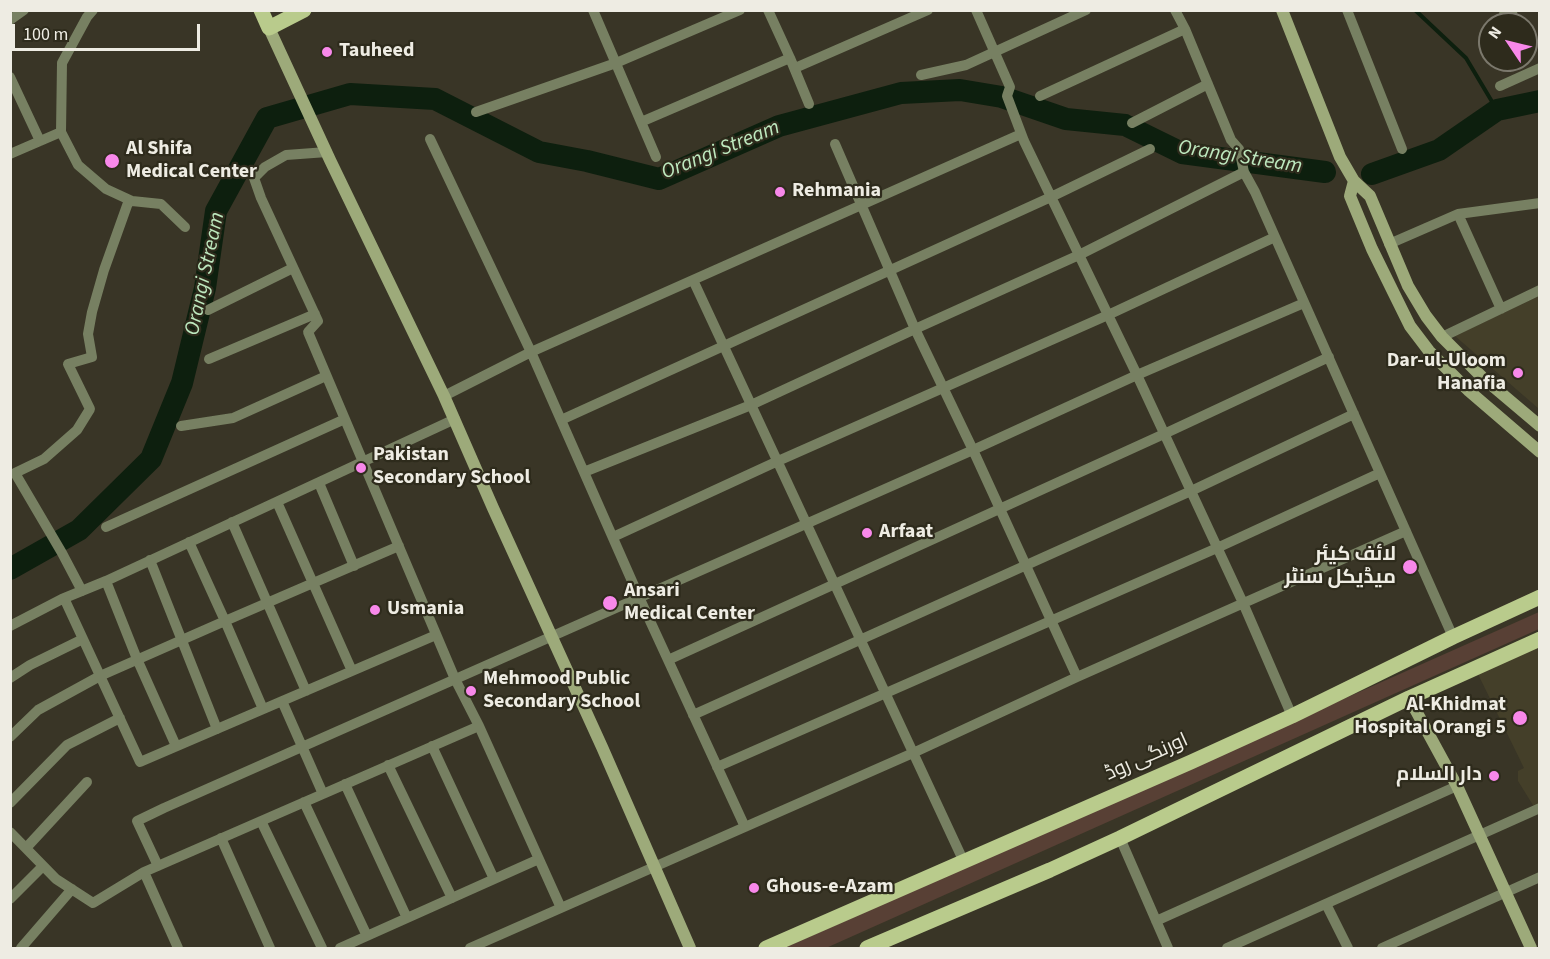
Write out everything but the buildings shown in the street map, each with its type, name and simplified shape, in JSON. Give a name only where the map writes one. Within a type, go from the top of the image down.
[{"type":"main road","points":[[304,10],[270,16],[277,44],[328,156],[444,396],[690,948]]},
{"type":"main road","points":[[1282,10],[1340,157],[1354,181],[1370,196],[1408,286],[1426,316],[1442,337],[1482,377],[1539,426]]},
{"type":"main road","points":[[1354,181],[1350,196],[1372,249],[1410,326],[1429,351],[1469,391],[1539,452]]},
{"type":"main road","name":"اورنگی روڈ","points":[[766,948],[1292,716],[1539,597]]},
{"type":"main road","points":[[867,948],[1120,838],[1409,698],[1539,639]]},
{"type":"main road","points":[[1409,698],[1457,786],[1531,948]]},
{"type":"street","points":[[10,20],[24,10]]},
{"type":"street","points":[[93,10],[62,63],[61,132],[78,165],[106,189],[129,200],[161,204],[185,227]]},
{"type":"street","points":[[593,10],[656,157]]},
{"type":"street","points":[[476,112],[616,63],[740,10]]},
{"type":"street","points":[[768,10],[809,104]]},
{"type":"street","points":[[641,122],[928,10]]},
{"type":"street","points":[[976,10],[1010,87],[1007,96],[1023,137],[1191,491],[1292,716]]},
{"type":"street","points":[[921,75],[966,65],[1086,10]]},
{"type":"street","points":[[1175,10],[1232,140],[1239,149],[1244,172],[1255,192],[1453,637]]},
{"type":"street","points":[[1347,10],[1402,148]]},
{"type":"street","points":[[1040,96],[1185,29]]},
{"type":"street","points":[[1500,86],[1539,68]]},
{"type":"street","points":[[10,77],[40,141]]},
{"type":"street","points":[[1132,123],[1208,84]]},
{"type":"street","points":[[10,154],[61,132]]},
{"type":"street","points":[[444,396],[531,352],[861,204],[1023,137]]},
{"type":"street","points":[[430,139],[531,352],[639,597],[745,827]]},
{"type":"street","points":[[835,144],[915,328],[974,450],[1077,677]]},
{"type":"street","points":[[561,420],[1051,197],[1150,149]]},
{"type":"street","points":[[328,156],[285,154],[265,167],[254,178],[318,321],[308,332],[326,376],[455,679],[561,908]]},
{"type":"street","points":[[584,472],[752,405],[915,328],[1079,255],[1244,172]]},
{"type":"street","points":[[82,591],[15,473],[44,459],[77,430],[90,409],[68,364],[92,357],[88,334],[92,312],[129,200]]},
{"type":"street","points":[[1389,244],[1458,214],[1539,203]]},
{"type":"street","points":[[1458,214],[1501,309]]},
{"type":"street","points":[[613,537],[778,461],[1108,315],[1275,237]]},
{"type":"street","points":[[208,310],[293,268]]},
{"type":"street","points":[[693,280],[964,862]]},
{"type":"street","points":[[1442,337],[1539,290]]},
{"type":"street","points":[[158,866],[137,821],[974,450],[1137,375],[1304,303]]},
{"type":"street","points":[[209,359],[315,314]]},
{"type":"street","points":[[668,660],[1329,357]]},
{"type":"street","points":[[181,426],[233,418],[326,376]]},
{"type":"street","points":[[693,715],[1191,491],[1354,414]]},
{"type":"street","points":[[106,527],[345,419]]},
{"type":"street","points":[[10,626],[64,598],[106,581],[454,419]]},
{"type":"street","points":[[717,767],[1217,548],[1380,473]]},
{"type":"street","points":[[319,483],[354,566]]},
{"type":"street","points":[[277,502],[352,671]]},
{"type":"street","points":[[232,522],[306,691]]},
{"type":"street","points":[[470,948],[1406,531]]},
{"type":"street","points":[[189,542],[263,709]]},
{"type":"street","points":[[10,737],[38,710],[100,676],[399,546]]},
{"type":"street","points":[[150,560],[217,729]]},
{"type":"street","points":[[106,581],[176,746]]},
{"type":"street","points":[[64,598],[140,762],[436,635]]},
{"type":"street","points":[[10,678],[30,664],[83,639]]},
{"type":"street","points":[[282,701],[323,794]]},
{"type":"street","points":[[10,803],[66,745],[120,718]]},
{"type":"street","points":[[11,835],[56,879],[93,903],[144,872],[478,726]]},
{"type":"street","points":[[432,746],[494,879]]},
{"type":"street","points":[[388,765],[452,898]]},
{"type":"street","points":[[26,848],[87,782]]},
{"type":"street","points":[[345,784],[407,918]]},
{"type":"street","points":[[1156,921],[1457,786]]},
{"type":"street","points":[[304,801],[367,936]]},
{"type":"street","points":[[1227,948],[1539,808]]},
{"type":"street","points":[[261,821],[322,948]]},
{"type":"street","points":[[221,838],[270,948]]},
{"type":"street","points":[[1120,838],[1168,948]]},
{"type":"street","points":[[340,948],[539,859]]},
{"type":"street","points":[[10,899],[43,866]]},
{"type":"street","points":[[144,872],[178,948]]},
{"type":"street","points":[[1382,948],[1539,877]]},
{"type":"street","points":[[21,948],[72,889]]},
{"type":"street","points":[[1326,904],[1348,948]]},
{"type":"street","points":[[1531,948],[1539,945]]},
{"type":"shaded area","name":"Dar-ul-Uloom Hanafia","points":[[1539,296],[1539,409],[1455,336]]},
{"type":"shaded area","points":[[1539,612],[1539,629],[826,948],[784,948]]},
{"type":"shaded area","name":"Al-Khidmat Hospital Orangi 5","points":[[1534,641],[1539,652],[1540,808],[1536,810],[1518,781],[1518,771],[1524,768],[1475,668]]},
{"type":"waterway","points":[[1415,10],[1466,58],[1497,110]]},
{"type":"waterway","name":"Orangi Stream","points":[[10,569],[79,530],[151,459],[182,383],[205,288],[216,211],[267,118],[350,94],[435,99],[539,152],[659,179],[779,126],[901,93],[960,90],[1002,97],[1066,119],[1125,125],[1182,153],[1325,172]]},
{"type":"waterway","name":"Orangi Stream","points":[[1372,174],[1439,150],[1497,110],[1540,101]]},
{"type":"place","name":"Tauheed","points":[[327,52]]},
{"type":"place","name":"Al Shifa Medical Center","points":[[112,161]]},
{"type":"place","name":"Rehmania","points":[[780,192]]},
{"type":"place","name":"Dar-ul-Uloom Hanafia","points":[[1518,373]]},
{"type":"place","name":"Pakistan Secondary School","points":[[361,468]]},
{"type":"place","name":"Arfaat","points":[[867,533]]},
{"type":"place","name":"لائف کیئر میڈیکل سنٹر","points":[[1410,567]]},
{"type":"place","name":"Ansari Medical Center","points":[[610,603]]},
{"type":"place","name":"Usmania","points":[[375,610]]},
{"type":"place","name":"Mehmood Public Secondary School","points":[[471,691]]},
{"type":"place","name":"Al-Khidmat Hospital Orangi 5","points":[[1520,718]]},
{"type":"place","name":"دار السلام","points":[[1494,776]]},
{"type":"place","name":"Ghous-e-Azam","points":[[754,888]]}]
